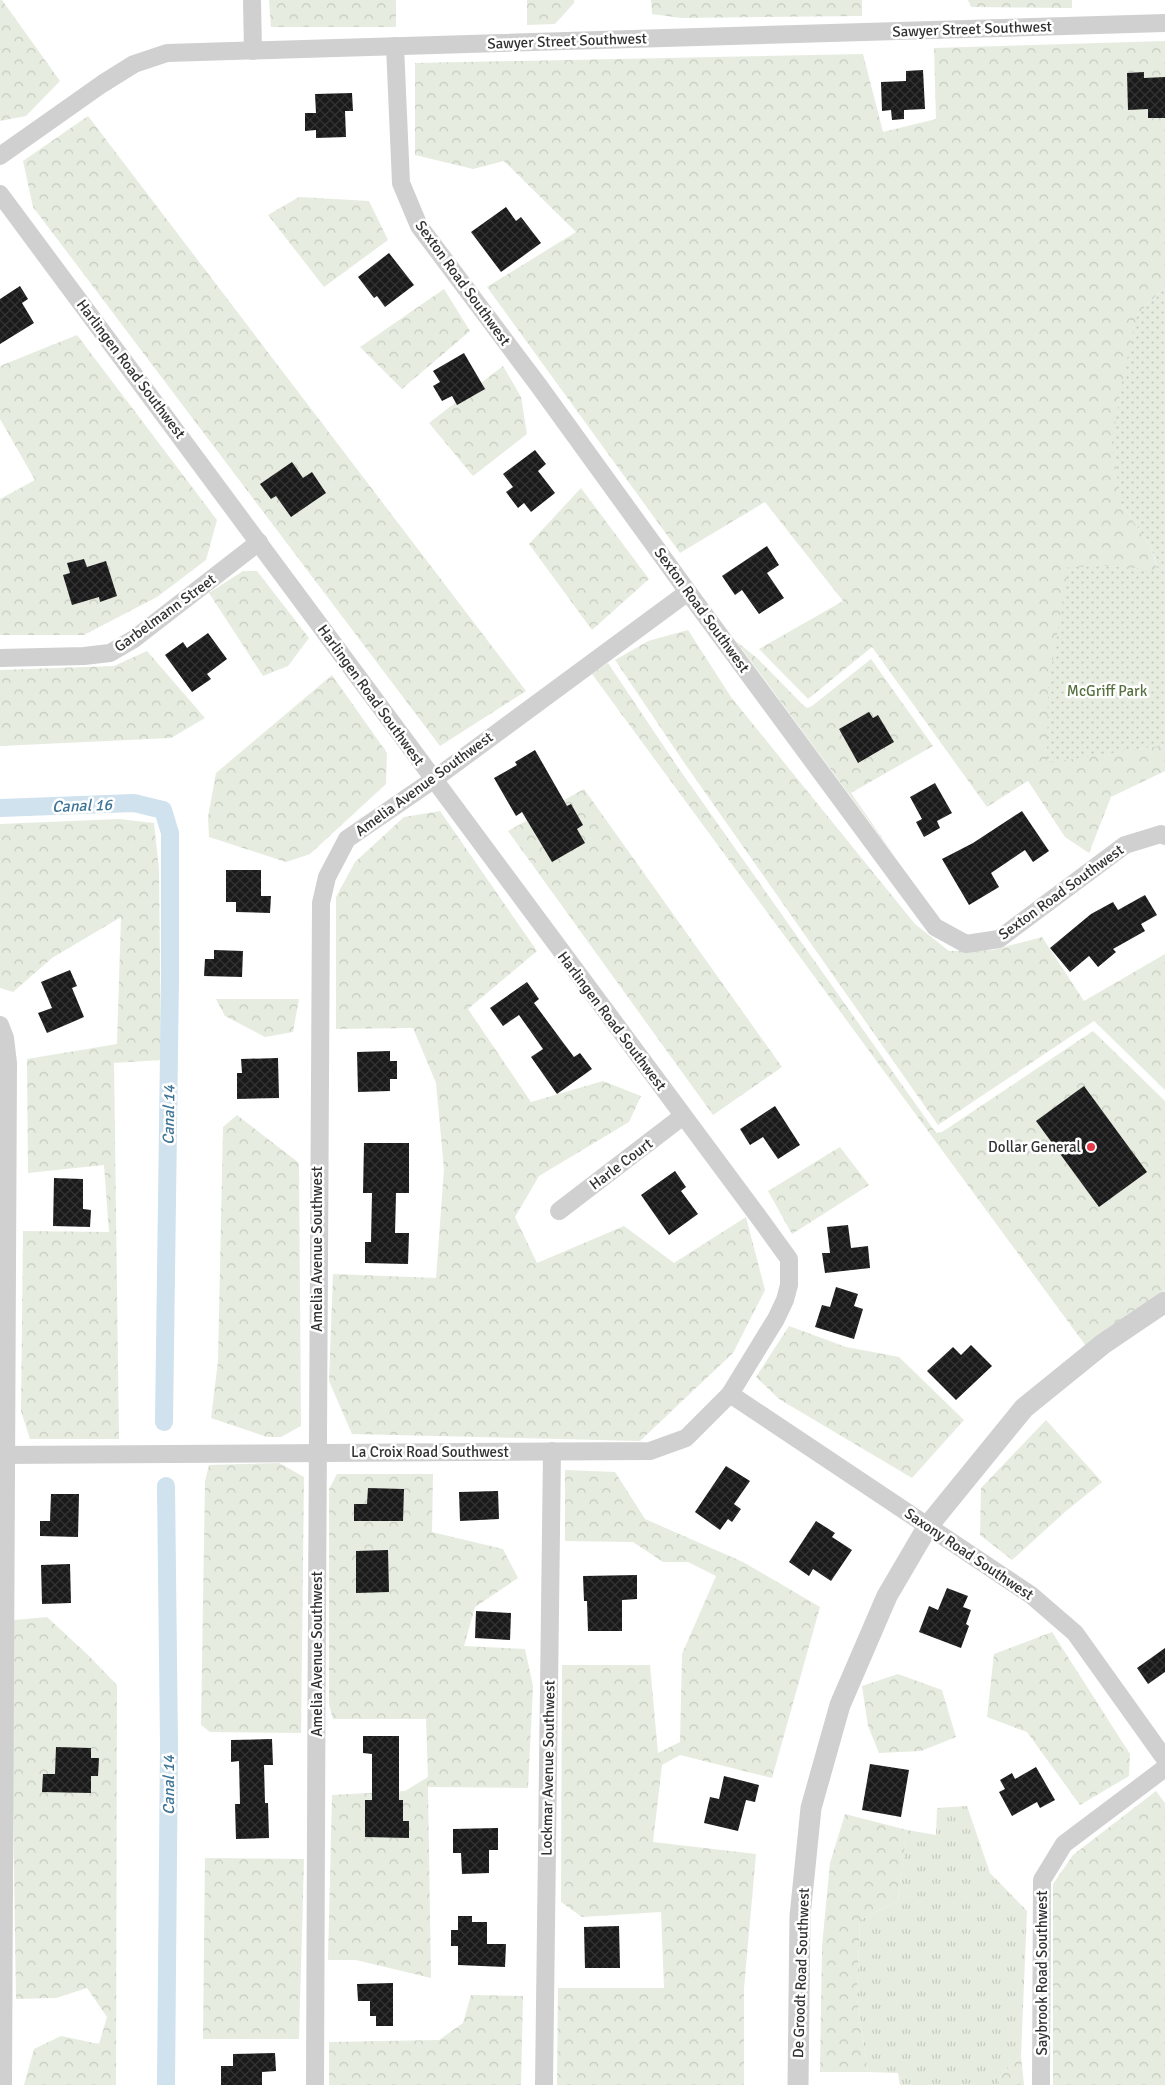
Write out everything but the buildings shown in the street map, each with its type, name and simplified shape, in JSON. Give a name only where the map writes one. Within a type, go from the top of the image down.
[{"type":"street","points":[[252,0],[253,51]]},
{"type":"street","name":"Sawyer Street Southwest","points":[[0,156],[102,84],[134,64],[168,54],[1165,23]]},
{"type":"street","name":"Sexton Road Southwest","points":[[395,46],[401,182],[419,226],[539,386],[688,592],[936,928],[966,944],[999,939],[1125,845],[1161,834],[1165,836]]},
{"type":"street","name":"Harlingen Road Southwest","points":[[0,194],[789,1259],[789,1286],[785,1300]]},
{"type":"street","name":"Garbelmann Street","points":[[0,658],[84,656],[110,653],[134,639],[259,542]]},
{"type":"street","name":"Amelia Avenue Southwest","points":[[315,2085],[318,1452],[316,1299],[321,903],[326,877],[347,839],[433,780],[688,592]]},
{"type":"street","points":[[0,1025],[5,1038],[8,1063],[4,1221],[3,2085]]},
{"type":"street","name":"Harle Court","points":[[559,1211],[683,1116]]},
{"type":"street","name":"La Croix Road Southwest","points":[[3,1455],[650,1450],[686,1438],[730,1394],[785,1300]]},
{"type":"street","name":"De Groodt Road Southwest","points":[[798,2085],[800,1916],[811,1808],[840,1705],[887,1596],[928,1526],[1024,1408],[1103,1344],[1165,1302]]},
{"type":"street","name":"Saxony Road Southwest","points":[[730,1394],[1031,1594],[1075,1633],[1165,1759]]},
{"type":"street","name":"Lockmar Avenue Southwest","points":[[544,2085],[552,1451]]},
{"type":"street","name":"Saybrook Road Southwest","points":[[1041,2085],[1042,1880],[1064,1844],[1165,1768]]},
{"type":"green space","points":[[0,0],[2,0],[60,81],[26,116],[0,121]]},
{"type":"green space","points":[[269,0],[396,0],[396,27],[271,27]]},
{"type":"green space","points":[[527,0],[574,0],[574,3],[555,24],[527,25]]},
{"type":"green space","points":[[651,0],[862,0],[862,16],[681,18],[652,14]]},
{"type":"green space","points":[[968,0],[1072,0],[1072,8],[971,7]]},
{"type":"green space","points":[[1165,41],[1165,287],[1137,315],[1121,503],[1151,547],[1158,571],[1109,566],[1047,762],[1165,745],[1165,771],[1111,797],[1089,853],[1065,837],[1028,781],[987,807],[872,647],[808,699],[759,649],[843,601],[765,502],[680,553],[487,287],[576,232],[504,161],[473,169],[415,155],[415,63],[863,54],[883,132],[936,119],[934,48]]},
{"type":"green space","points":[[88,116],[526,691],[440,746],[33,207],[23,161]]},
{"type":"green space","points":[[299,197],[369,201],[388,240],[324,287],[268,215]]},
{"type":"green space","name":"McGriff Park","points":[[1165,287],[1165,745],[1047,763],[1048,690],[1068,567],[1109,566],[1158,570],[1151,547],[1121,503],[1112,442],[1122,382],[1137,315]]},
{"type":"green space","points":[[444,289],[470,331],[402,389],[360,347]]},
{"type":"green space","points":[[77,335],[217,520],[206,560],[157,597],[84,635],[0,635],[0,499],[35,480],[0,419],[0,366]]},
{"type":"green space","points":[[503,366],[521,397],[527,434],[473,476],[429,423]]},
{"type":"green space","points":[[581,488],[649,579],[592,630],[529,544]]},
{"type":"green space","points":[[243,571],[257,571],[309,638],[288,666],[263,676],[209,593]]},
{"type":"green space","points":[[688,630],[731,697],[915,924],[949,951],[993,950],[1042,937],[1084,1001],[1165,954],[1165,1090],[1094,1021],[938,1125],[683,761],[615,660],[648,641]]},
{"type":"green space","points":[[736,641],[758,659],[807,708],[871,659],[933,746],[851,793],[896,858]]},
{"type":"green space","points":[[147,651],[205,718],[171,738],[0,746],[0,670],[114,666]]},
{"type":"green space","points":[[608,663],[677,766],[936,1133],[942,1132],[1093,1031],[1165,1101],[1165,1290],[1086,1346],[592,674]]},
{"type":"green space","points":[[332,675],[387,753],[386,784],[310,854],[286,862],[209,837],[208,817],[216,773]]},
{"type":"green space","points":[[584,789],[782,1067],[713,1115],[508,831]]},
{"type":"green space","points":[[440,811],[537,951],[468,1009],[531,1102],[603,1081],[641,1096],[629,1122],[539,1176],[515,1217],[537,1263],[624,1226],[674,1263],[746,1217],[765,1290],[733,1353],[640,1441],[352,1434],[329,1381],[333,1274],[436,1278],[444,1169],[436,1083],[413,1028],[336,1029],[336,897],[355,862],[404,817]]},
{"type":"green space","points":[[119,819],[154,823],[159,869],[161,1060],[114,1063],[119,1439],[30,1439],[21,1411],[23,1231],[109,1232],[104,1165],[28,1173],[27,1059],[117,1044],[121,917],[52,958],[13,992],[0,988],[0,824]]},
{"type":"green space","points":[[216,999],[299,999],[293,1032],[265,1037],[225,1016]]},
{"type":"green space","points":[[237,1115],[299,1163],[301,1426],[281,1437],[267,1437],[211,1418],[218,1361],[223,1127]]},
{"type":"green space","points":[[840,1147],[869,1185],[792,1234],[768,1191]]},
{"type":"green space","points":[[789,1326],[846,1347],[899,1357],[964,1420],[912,1478],[779,1399],[756,1377]]},
{"type":"green space","points":[[1046,1420],[1102,1482],[1065,1512],[1012,1560],[980,1535],[981,1488]]},
{"type":"green space","points":[[279,1463],[304,1477],[301,1733],[210,1732],[201,1725],[205,1481],[209,1465]]},
{"type":"green space","points":[[565,1470],[615,1472],[645,1519],[743,1562],[820,1607],[772,1778],[680,1755],[662,1765],[653,1842],[756,1854],[744,1988],[744,2085],[557,2085],[558,1988],[664,1988],[661,1912],[582,1917],[561,1902],[562,1665],[650,1665],[658,1753],[680,1742],[682,1654],[716,1576],[688,1562],[663,1562],[633,1542],[565,1541]]},
{"type":"green space","points":[[337,1474],[433,1474],[432,1532],[503,1549],[518,1578],[475,1607],[464,1646],[525,1649],[533,1686],[528,1788],[428,1787],[431,1978],[356,1960],[328,1960],[332,1795],[405,1791],[428,1777],[426,1719],[333,1719],[329,1705],[329,1489]]},
{"type":"green space","points":[[47,1617],[117,1685],[116,2085],[24,2085],[34,2049],[61,2036],[99,2044],[107,2017],[87,1988],[56,1998],[16,1999],[12,1737],[14,1620]]},
{"type":"green space","points":[[1052,1632],[1130,1754],[1129,1776],[1080,1805],[1027,1732],[987,1717],[994,1654]]},
{"type":"green space","points":[[898,1674],[942,1690],[956,1737],[921,1751],[879,1753],[868,1726],[862,1686]]},
{"type":"green space","points":[[1156,1791],[1165,1803],[1165,2085],[1053,2085],[1053,1884],[1073,1855]]},
{"type":"green space","points":[[967,1806],[990,1873],[1027,1911],[1021,2056],[999,2077],[999,2085],[900,2085],[898,2073],[868,2072],[857,1998],[860,1920],[898,1901],[907,1830],[936,1835],[937,1808]]},
{"type":"green space","points":[[845,1814],[907,1830],[898,1901],[860,1920],[857,1998],[868,2072],[820,2072],[822,1946],[830,1863]]},
{"type":"green space","points":[[205,1858],[304,1859],[299,2039],[203,2039]]},
{"type":"green space","points":[[471,1995],[523,1996],[521,2085],[329,2085],[329,2042],[439,2040],[463,2023]]},
{"type":"green space","points":[[1021,2056],[1024,2085],[999,2085],[999,2077]]},
{"type":"waterway","name":"Canal 14","points":[[0,808],[134,803],[163,810],[170,833],[164,1422]]},
{"type":"waterway","name":"Canal 14","points":[[166,1486],[169,1744],[166,2085]]},
{"type":"place","name":"Dollar General","points":[[1091,1147]]},
{"type":"water label","name":"Canal 16","points":[[82,805]]}]
